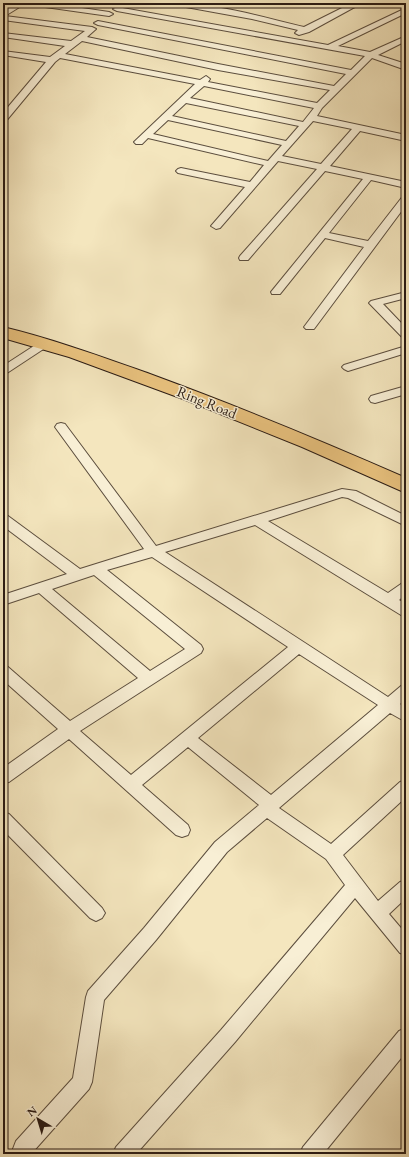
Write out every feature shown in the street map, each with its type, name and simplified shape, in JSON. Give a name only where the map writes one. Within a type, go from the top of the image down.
[{"type":"highway","name":"Ring Road","points":[[3,320],[117,355],[306,428],[406,472]]},
{"type":"highway","name":"Ring Road","points":[[3,332],[74,353],[190,395],[309,443],[406,486]]},
{"type":"street","points":[[3,14],[22,3]]},
{"type":"street","points":[[31,3],[109,14]]},
{"type":"street","points":[[3,119],[56,57],[124,3]]},
{"type":"street","points":[[176,3],[252,17],[306,30]]},
{"type":"street","points":[[286,40],[358,3]]},
{"type":"street","points":[[117,9],[371,56],[406,67]]},
{"type":"street","points":[[328,48],[406,10]]},
{"type":"street","points":[[3,18],[95,26],[236,50],[353,73]]},
{"type":"street","points":[[139,142],[254,34]]},
{"type":"street","points":[[3,35],[72,44]]},
{"type":"street","points":[[80,38],[218,67],[336,89]]},
{"type":"street","points":[[216,226],[308,121],[319,106],[336,89],[371,56],[406,38]]},
{"type":"street","points":[[5,55],[56,57],[319,106]]},
{"type":"street","points":[[185,100],[358,128],[406,138]]},
{"type":"street","points":[[166,116],[288,144]]},
{"type":"street","points":[[244,258],[322,167],[358,128]]},
{"type":"street","points":[[146,135],[273,161],[322,167],[406,185]]},
{"type":"street","points":[[181,170],[252,185]]},
{"type":"street","points":[[276,292],[369,177]]},
{"type":"street","points":[[310,327],[406,198]]},
{"type":"street","points":[[322,234],[371,245]]},
{"type":"street","points":[[406,295],[375,303],[406,334]]},
{"type":"street","points":[[3,371],[44,344]]},
{"type":"street","points":[[348,367],[406,349]]},
{"type":"street","points":[[375,399],[406,390]]},
{"type":"street","points":[[61,427],[153,551],[406,716]]},
{"type":"street","points":[[4,599],[77,574],[345,493],[351,494],[406,522]]},
{"type":"street","points":[[3,518],[77,574]]},
{"type":"street","points":[[257,520],[406,611]]},
{"type":"street","points":[[3,777],[69,730],[196,649],[96,569]]},
{"type":"street","points":[[41,587],[149,679]]},
{"type":"street","points":[[389,600],[406,587]]},
{"type":"street","points":[[130,785],[299,646]]},
{"type":"street","points":[[3,671],[182,830]]},
{"type":"street","points":[[21,1154],[23,1148],[82,1082],[95,997],[155,928],[221,847],[406,690]]},
{"type":"street","points":[[188,738],[269,807],[332,854],[377,913],[406,947]]},
{"type":"street","points":[[332,854],[406,787]]},
{"type":"street","points":[[3,819],[96,913]]},
{"type":"street","points":[[123,1154],[228,1036],[355,885]]},
{"type":"street","points":[[377,913],[406,887]]},
{"type":"street","points":[[310,1154],[406,1037]]}]
